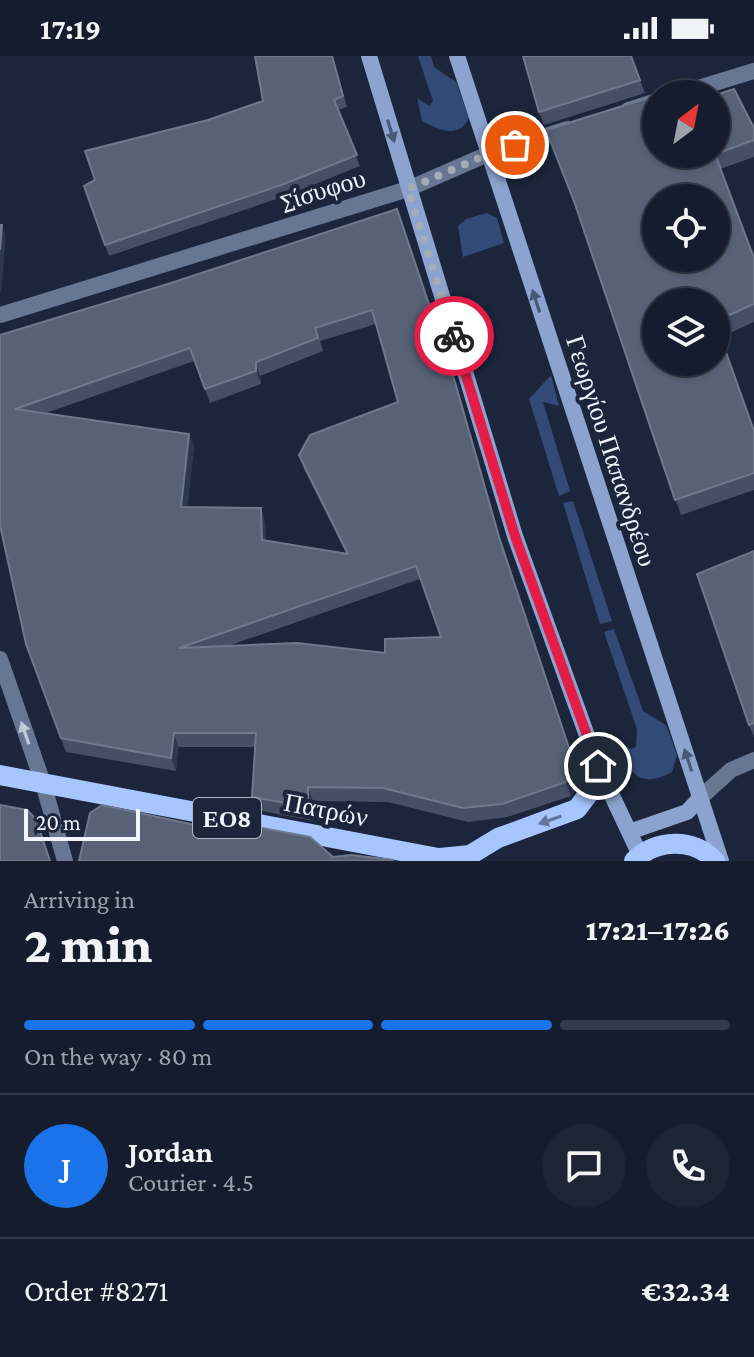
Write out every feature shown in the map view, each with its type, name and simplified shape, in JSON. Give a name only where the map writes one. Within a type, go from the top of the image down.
[{"type":"main road","points":[[446,860],[470,855],[498,838],[577,809],[595,785],[598,766]]},
{"type":"main road","name":"Πατρών","points":[[0,775],[446,860]]},
{"type":"main road","points":[[637,858],[657,846],[676,843],[695,847],[718,861]]},
{"type":"street","points":[[369,56],[515,536],[598,766],[629,832],[637,858]]},
{"type":"street","name":"Γεωργίου Παπανδρέου","points":[[457,56],[718,861]]},
{"type":"street","points":[[725,80],[754,71]]},
{"type":"street","points":[[614,114],[642,105]]},
{"type":"street","name":"Σίσυφου","points":[[0,315],[408,189],[488,154],[585,123]]},
{"type":"street","points":[[0,659],[43,783],[65,861]]},
{"type":"street","points":[[629,832],[679,816],[731,770],[754,760]]},
{"type":"shaded area","points":[[418,56],[431,56],[434,67],[456,82],[469,118],[460,129],[448,131],[422,121],[417,98],[429,106],[433,101]]},
{"type":"shaded area","points":[[487,213],[497,218],[504,243],[463,257],[458,226],[466,219]]},
{"type":"shaded area","points":[[551,375],[559,406],[543,402],[570,491],[559,496],[529,399]]},
{"type":"shaded area","points":[[573,501],[612,621],[600,624],[563,503]]},
{"type":"shaded area","points":[[614,629],[643,711],[666,725],[677,755],[672,772],[661,777],[643,779],[637,776],[627,763],[620,744],[631,749],[636,747],[637,729],[604,632]]},
{"type":"building","points":[[255,56],[332,56],[343,96],[334,100],[357,155],[284,184],[105,245],[84,186],[95,180],[85,151],[208,120],[263,101]]},
{"type":"building","points":[[523,56],[631,56],[640,80],[539,112]]},
{"type":"building","points":[[734,89],[754,128],[754,140],[730,149],[730,90]]},
{"type":"building","points":[[642,100],[642,168],[720,168],[726,184],[642,184],[642,272],[730,272],[730,194],[754,258],[754,304],[730,315],[730,288],[642,288],[642,376],[730,376],[730,363],[754,431],[754,473],[675,500],[575,204],[546,130]]},
{"type":"building","points":[[397,209],[455,382],[499,537],[576,769],[566,782],[502,804],[463,808],[383,788],[308,787],[308,807],[252,797],[256,733],[174,733],[171,758],[61,738],[26,644],[0,525],[0,335]],"holes":[[[372,310],[398,402],[310,435],[299,455],[348,554],[262,540],[261,508],[181,507],[189,434],[15,409],[190,348],[205,389],[256,371],[256,362],[318,338],[315,328]],[[416,566],[441,637],[385,639],[385,653],[297,643],[179,648]]]},
{"type":"building","points":[[754,551],[754,723],[749,725],[697,574]]},
{"type":"building","points":[[0,805],[27,810],[36,819],[50,861],[0,861]]},
{"type":"building","points":[[102,805],[251,837],[251,826],[310,837],[333,857],[351,855],[393,861],[79,861],[90,813]]},
{"type":"way so far","points":[[454,336],[408,189],[515,145]]},
{"type":"route","points":[[454,336],[515,536],[598,766]]}]
